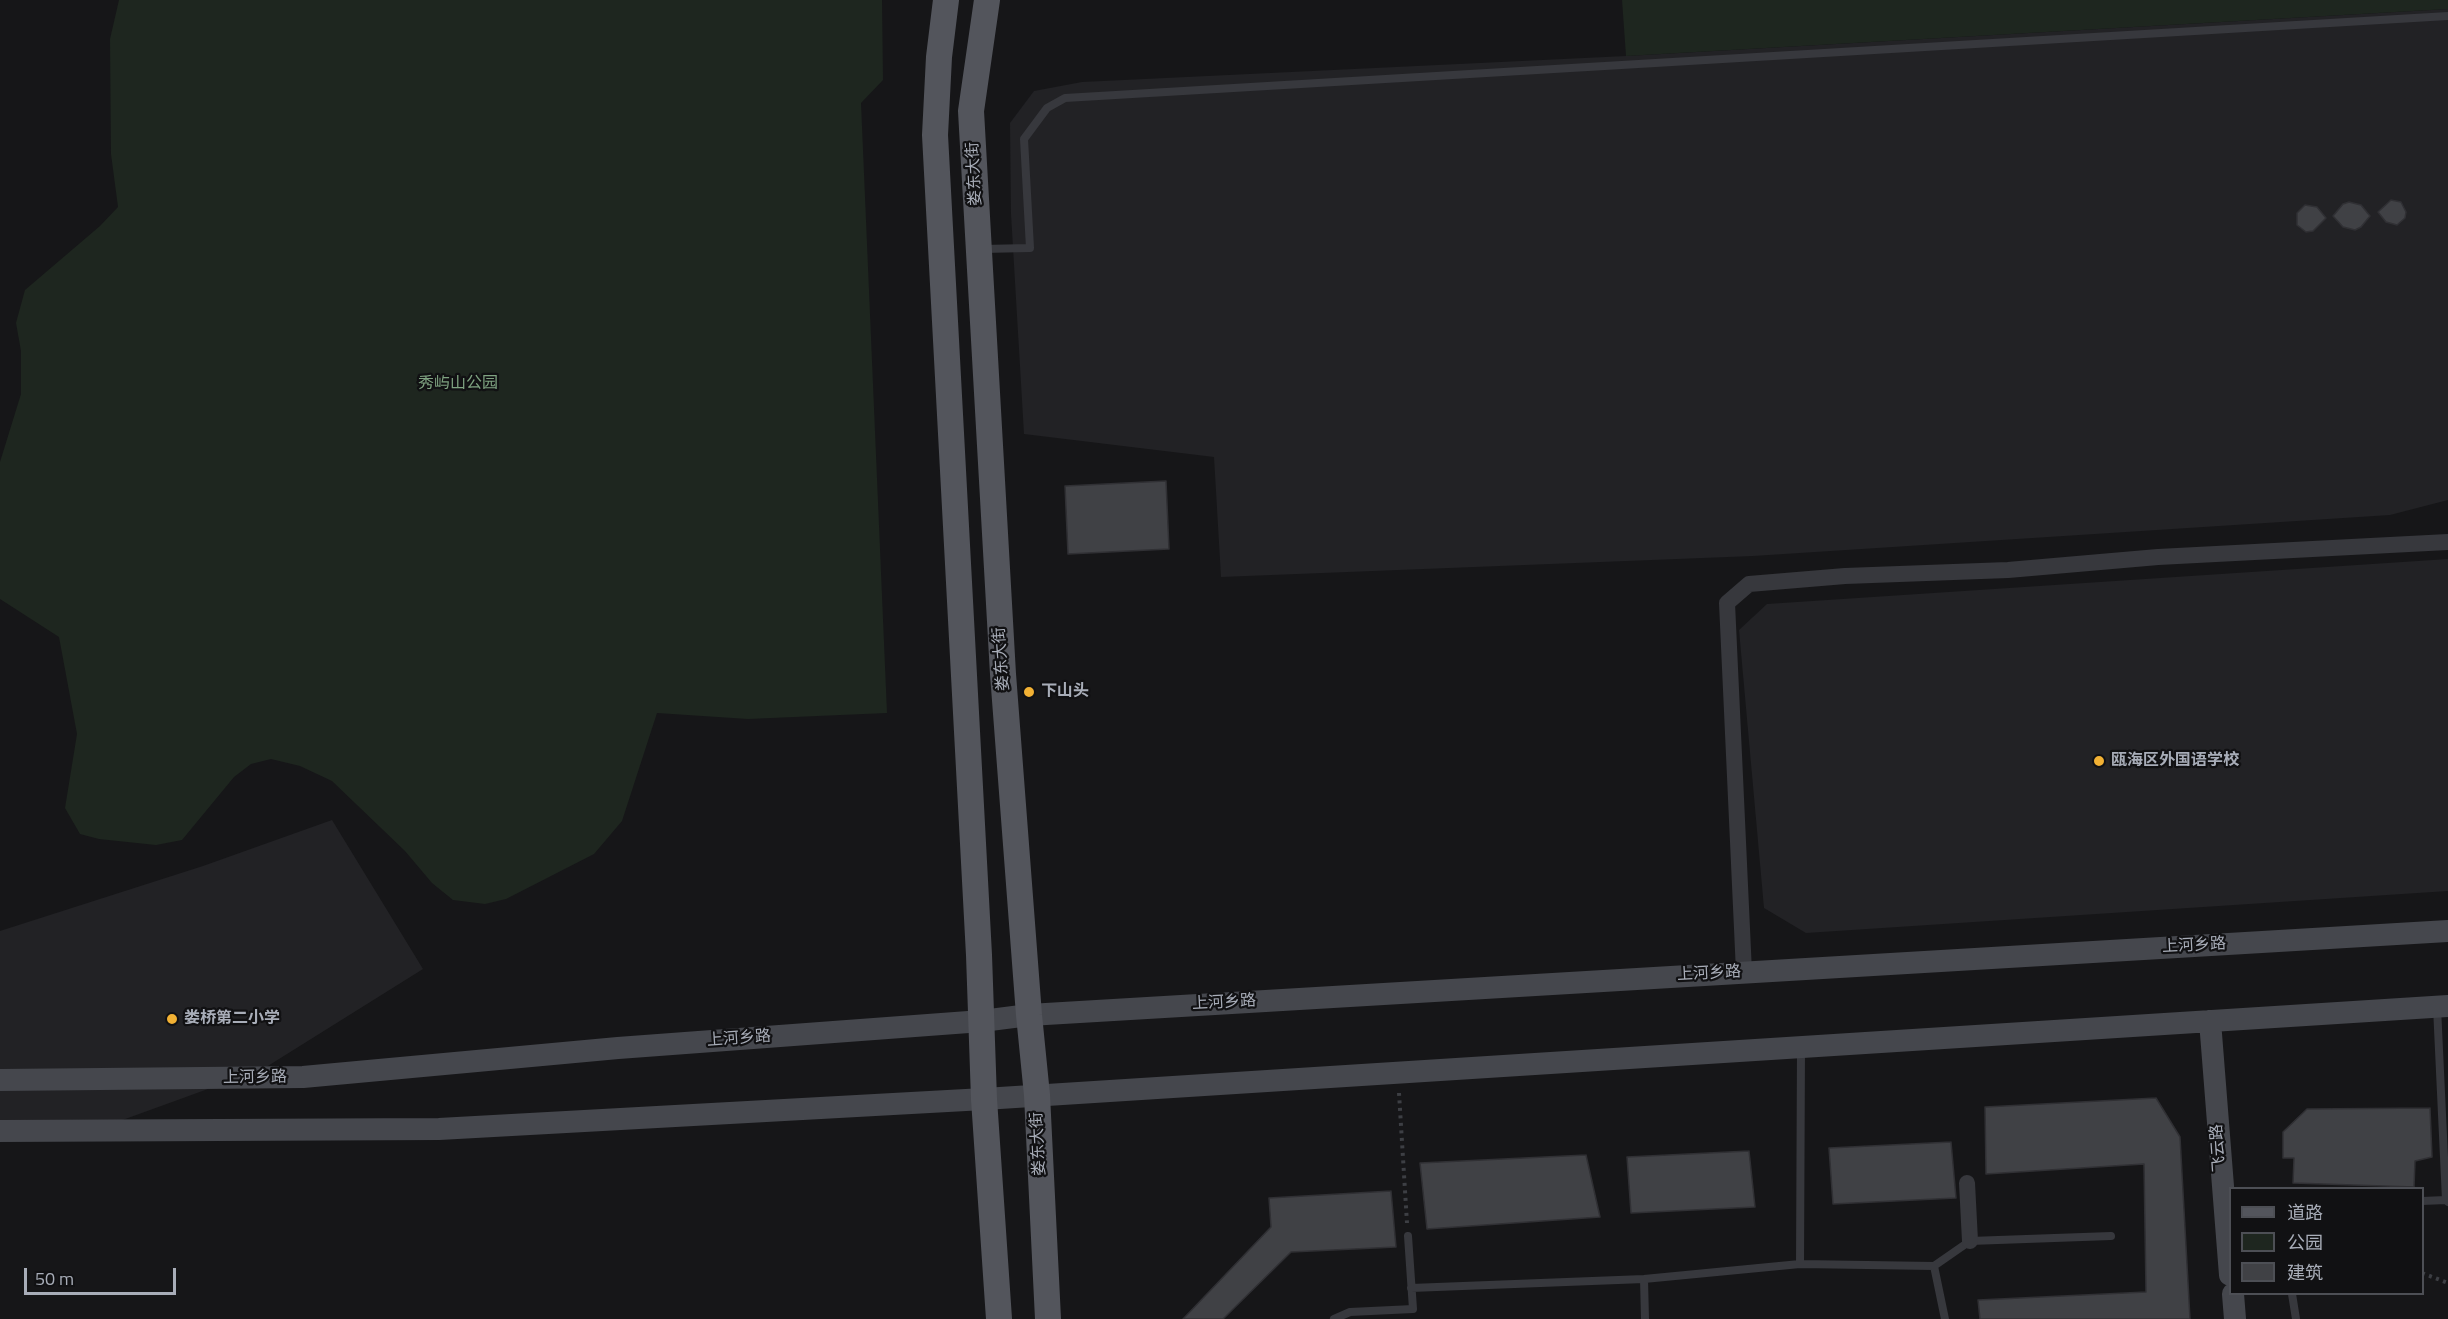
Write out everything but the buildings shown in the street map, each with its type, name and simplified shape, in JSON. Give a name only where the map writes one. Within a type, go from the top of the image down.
[{"type":"main road","points":[[946,0],[939,57],[935,135],[982,1021],[984,1099],[999,1319]]},
{"type":"main road","name":"娄东大街","points":[[987,0],[971,111],[1003,674],[1037,1095],[1048,1319]]},
{"type":"main road","name":"上河乡路","points":[[0,1080],[303,1077],[618,1048],[982,1021],[1029,1015],[2448,931]]},
{"type":"main road","points":[[0,1131],[439,1129],[984,1099],[2443,1007]]},
{"type":"main road","name":"飞云路","points":[[2210,1021],[2229,1262]]},
{"type":"main road","points":[[2233,1295],[2235,1319]]},
{"type":"street","points":[[1744,972],[1728,603],[1749,584],[1845,576],[2008,570],[2158,556],[2448,542]]},
{"type":"street","points":[[1967,1183],[1970,1241]]},
{"type":"lane","points":[[979,249],[1030,248],[1024,139],[1047,108],[1065,98],[2448,16]]},
{"type":"lane","points":[[2424,1201],[2447,1201],[2443,1007]]},
{"type":"lane","points":[[1800,1264],[1801,1047]]},
{"type":"lane","points":[[1334,1319],[1350,1312],[1413,1314],[1408,1236]]},
{"type":"lane","points":[[1411,1288],[1644,1279],[1800,1264],[1935,1266],[1970,1241],[2111,1236]]},
{"type":"lane","points":[[1935,1266],[1945,1319]]},
{"type":"lane","points":[[1644,1279],[1645,1319]]},
{"type":"lane","points":[[2292,1295],[2296,1319]]},
{"type":"path","points":[[1398,1072],[1408,1236]]},
{"type":"path","points":[[2424,1274],[2448,1283]]},
{"type":"shaded area","points":[[2448,9],[2448,500],[2390,515],[1753,556],[1221,577],[1214,457],[1024,434],[1011,214],[1010,123],[1034,91],[1082,82],[1626,56]]},
{"type":"shaded area","name":"瓯海区外国语学校","points":[[2448,559],[2448,891],[1806,933],[1764,908],[1739,630],[1767,604]]},
{"type":"shaded area","name":"娄桥第二小学","points":[[332,820],[423,969],[263,1069],[95,1130],[0,1129],[0,931],[203,866]]},
{"type":"green space","name":"秀屿山公园","points":[[119,0],[882,0],[883,80],[861,103],[887,713],[748,719],[657,713],[622,821],[594,854],[506,899],[485,904],[453,900],[432,883],[405,851],[332,781],[300,766],[271,759],[251,764],[234,777],[182,840],[156,845],[99,839],[80,834],[65,808],[77,734],[59,637],[0,599],[0,462],[21,394],[21,351],[16,323],[25,290],[100,226],[118,207],[111,154],[110,39]]},
{"type":"green space","points":[[1622,0],[2448,0],[2448,9],[1626,56]]},
{"type":"place","name":"下山头","points":[[1029,692]]},
{"type":"place","name":"瓯海区外国语学校","points":[[2099,761]]},
{"type":"place","name":"娄桥第二小学","points":[[172,1019]]}]
